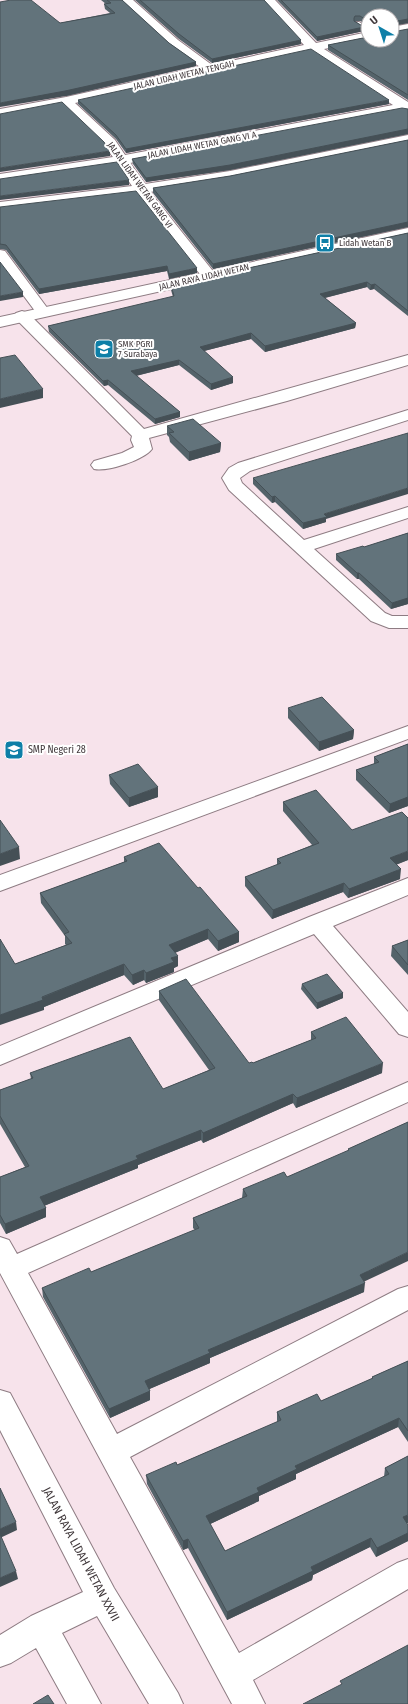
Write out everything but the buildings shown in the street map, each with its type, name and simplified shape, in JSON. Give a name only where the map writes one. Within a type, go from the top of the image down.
[{"type":"street","points":[[126,0],[174,43],[210,68]]},
{"type":"street","points":[[268,0],[313,47],[407,107]]},
{"type":"street","name":"JALAN LIDAH WETAN TENGAH","points":[[0,113],[66,101],[210,68],[360,38]]},
{"type":"street","name":"JALAN LIDAH WETAN GANG VI","points":[[66,101],[110,143],[141,189],[208,275]]},
{"type":"street","name":"JALAN LIDAH WETAN GANG VI A","points":[[0,178],[122,160],[407,107]]},
{"type":"street","points":[[0,206],[141,189],[230,175],[408,139]]},
{"type":"street","name":"JALAN RAYA LIDAH WETAN","points":[[0,322],[408,232]]},
{"type":"street","points":[[0,254],[43,312]]},
{"type":"street","points":[[22,316],[141,435]]},
{"type":"street","points":[[141,435],[281,397],[408,360]]},
{"type":"street","points":[[408,414],[244,467],[235,472],[231,478],[235,486],[378,618],[389,622],[408,622]]},
{"type":"street","points":[[100,465],[126,458],[140,452],[143,449],[140,440],[141,435]]},
{"type":"street","points":[[301,547],[408,512]]},
{"type":"street","points":[[0,883],[408,732]]},
{"type":"street","points":[[0,1056],[408,886]]},
{"type":"street","points":[[317,923],[408,1028]]},
{"type":"street","points":[[249,1704],[6,1258],[408,1091]]},
{"type":"street","points":[[111,1452],[408,1297]]},
{"type":"street","name":"JALAN RAYA LIDAH WETAN XXVII","points":[[0,1402],[103,1598],[167,1704]]},
{"type":"street","points":[[233,1674],[408,1573]]},
{"type":"street","points":[[0,1652],[42,1627],[103,1598]]},
{"type":"street","points":[[42,1627],[84,1704]]},
{"type":"place","name":"Lidah Wetan B","points":[[325,243]]},
{"type":"place","name":"SMK PGRI 7 Surabaya","points":[[104,349]]},
{"type":"place","name":"SMP Negeri 28","points":[[14,750]]}]
